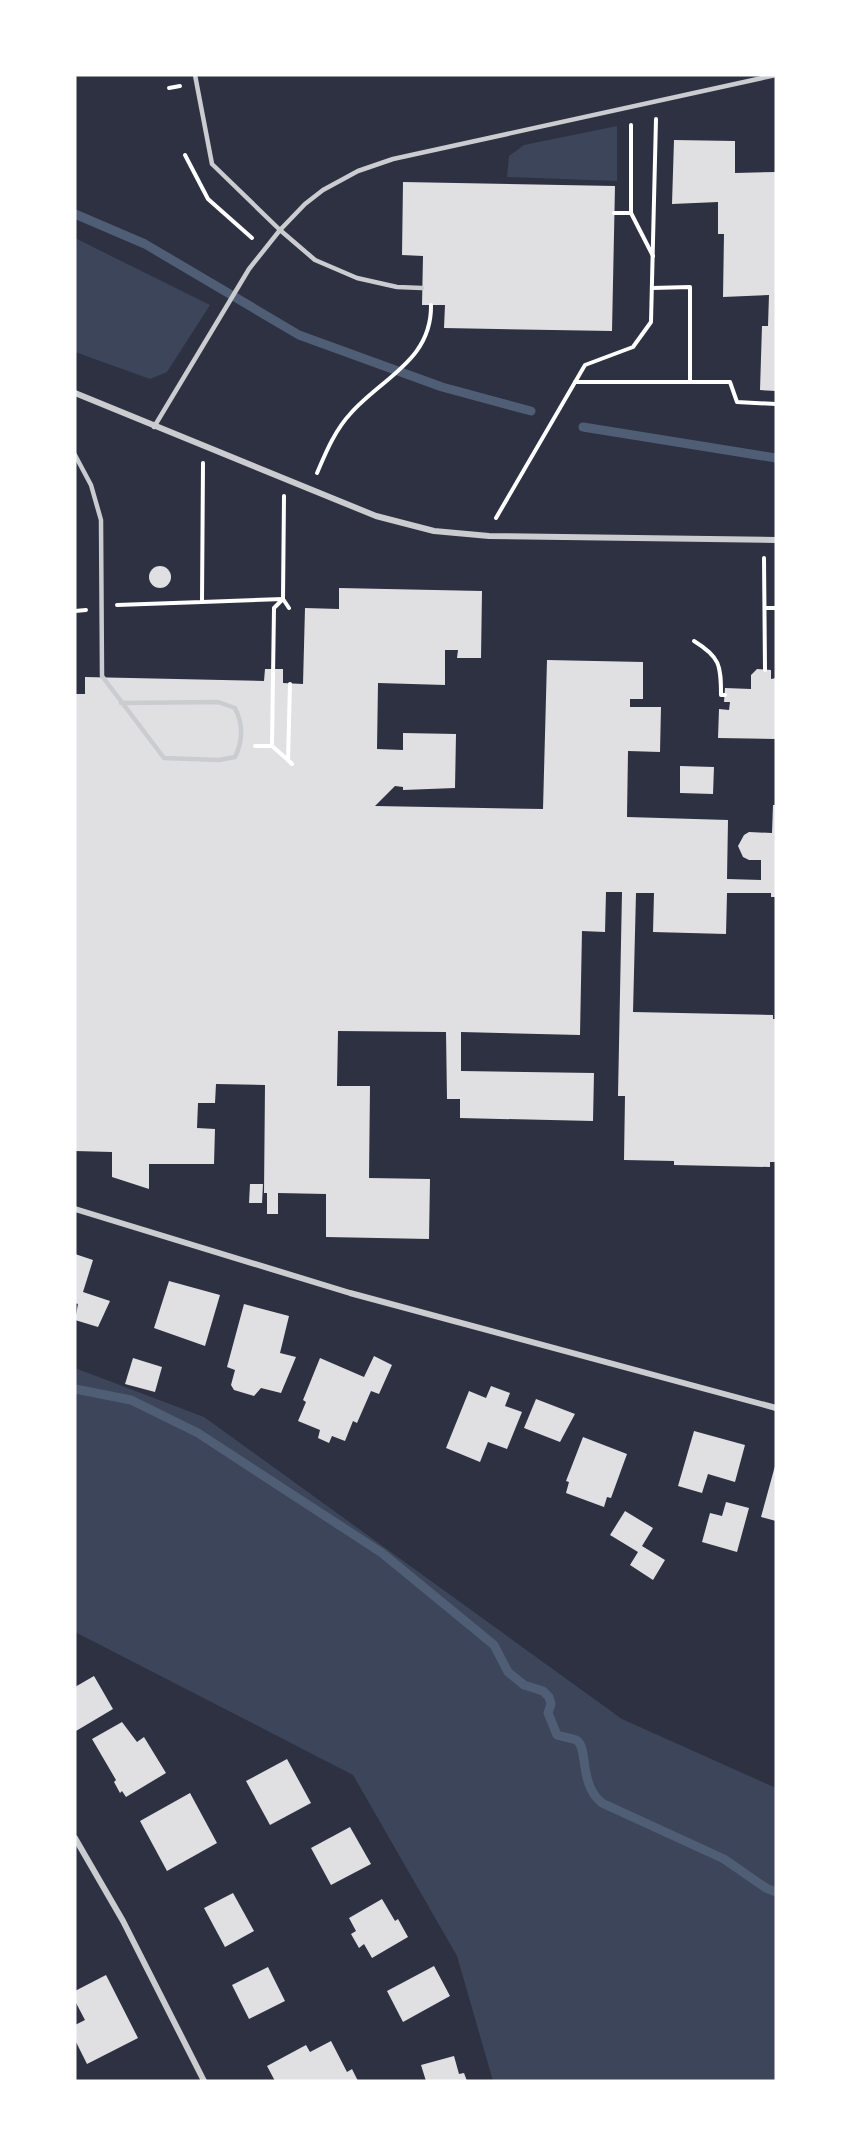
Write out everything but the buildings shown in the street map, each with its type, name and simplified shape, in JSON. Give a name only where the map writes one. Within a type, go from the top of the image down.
[{"type":"street","points":[[75,393],[376,516],[434,531],[489,536],[776,540]]},
{"type":"street","points":[[75,1209],[351,1293],[776,1408]]},
{"type":"street","points":[[75,1838],[123,1921],[204,2081]]},
{"type":"lane","points":[[195,75],[212,164],[280,230],[315,260],[357,278],[397,287],[422,288]]},
{"type":"lane","points":[[154,427],[249,269],[280,230],[314,197],[358,171],[393,159],[776,75]]},
{"type":"lane","points":[[75,455],[91,484],[101,520],[102,676],[122,703],[164,758],[219,760],[235,757],[241,745],[240,718],[235,708],[218,702],[122,703]]},
{"type":"path","points":[[489,536],[497,513],[585,365],[633,347],[651,322],[656,100]]},
{"type":"path","points":[[631,106],[631,213],[653,258]]},
{"type":"path","points":[[185,155],[208,199],[249,236]]},
{"type":"path","points":[[614,213],[631,213]]},
{"type":"path","points":[[652,288],[690,287],[690,382]]},
{"type":"path","points":[[322,460],[341,424],[352,411],[414,357],[428,328],[431,305]]},
{"type":"path","points":[[574,382],[730,382],[737,402],[776,404]]},
{"type":"path","points":[[202,602],[203,446]]},
{"type":"path","points":[[285,480],[283,599],[289,608]]},
{"type":"path","points":[[763,539],[765,670]]},
{"type":"path","points":[[113,606],[283,599]]},
{"type":"path","points":[[283,599],[274,608],[272,746],[290,762],[290,684]]},
{"type":"path","points":[[765,608],[776,608]]},
{"type":"path","points":[[75,611],[92,609]]},
{"type":"path","points":[[694,641],[713,653],[721,669],[721,695],[724,695]]},
{"type":"shaded area","points":[[617,126],[617,181],[507,177],[509,156],[524,145]]},
{"type":"shaded area","points":[[75,238],[210,305],[167,372],[150,379],[75,352]]},
{"type":"shaded area","points":[[75,1368],[204,1417],[622,1719],[776,1788],[776,2081],[493,2081],[457,1956],[353,1775],[75,1632]]},
{"type":"waterway","points":[[75,214],[145,244],[299,335],[442,387],[531,411]]},
{"type":"waterway","points":[[583,427],[776,458]]},
{"type":"waterway","points":[[75,1389],[131,1400],[198,1433],[382,1553],[494,1645],[508,1672],[524,1685],[543,1691],[549,1697],[551,1704],[548,1713],[557,1735],[576,1740],[580,1744],[590,1786],[602,1803],[724,1859],[766,1888],[776,1892]]}]
